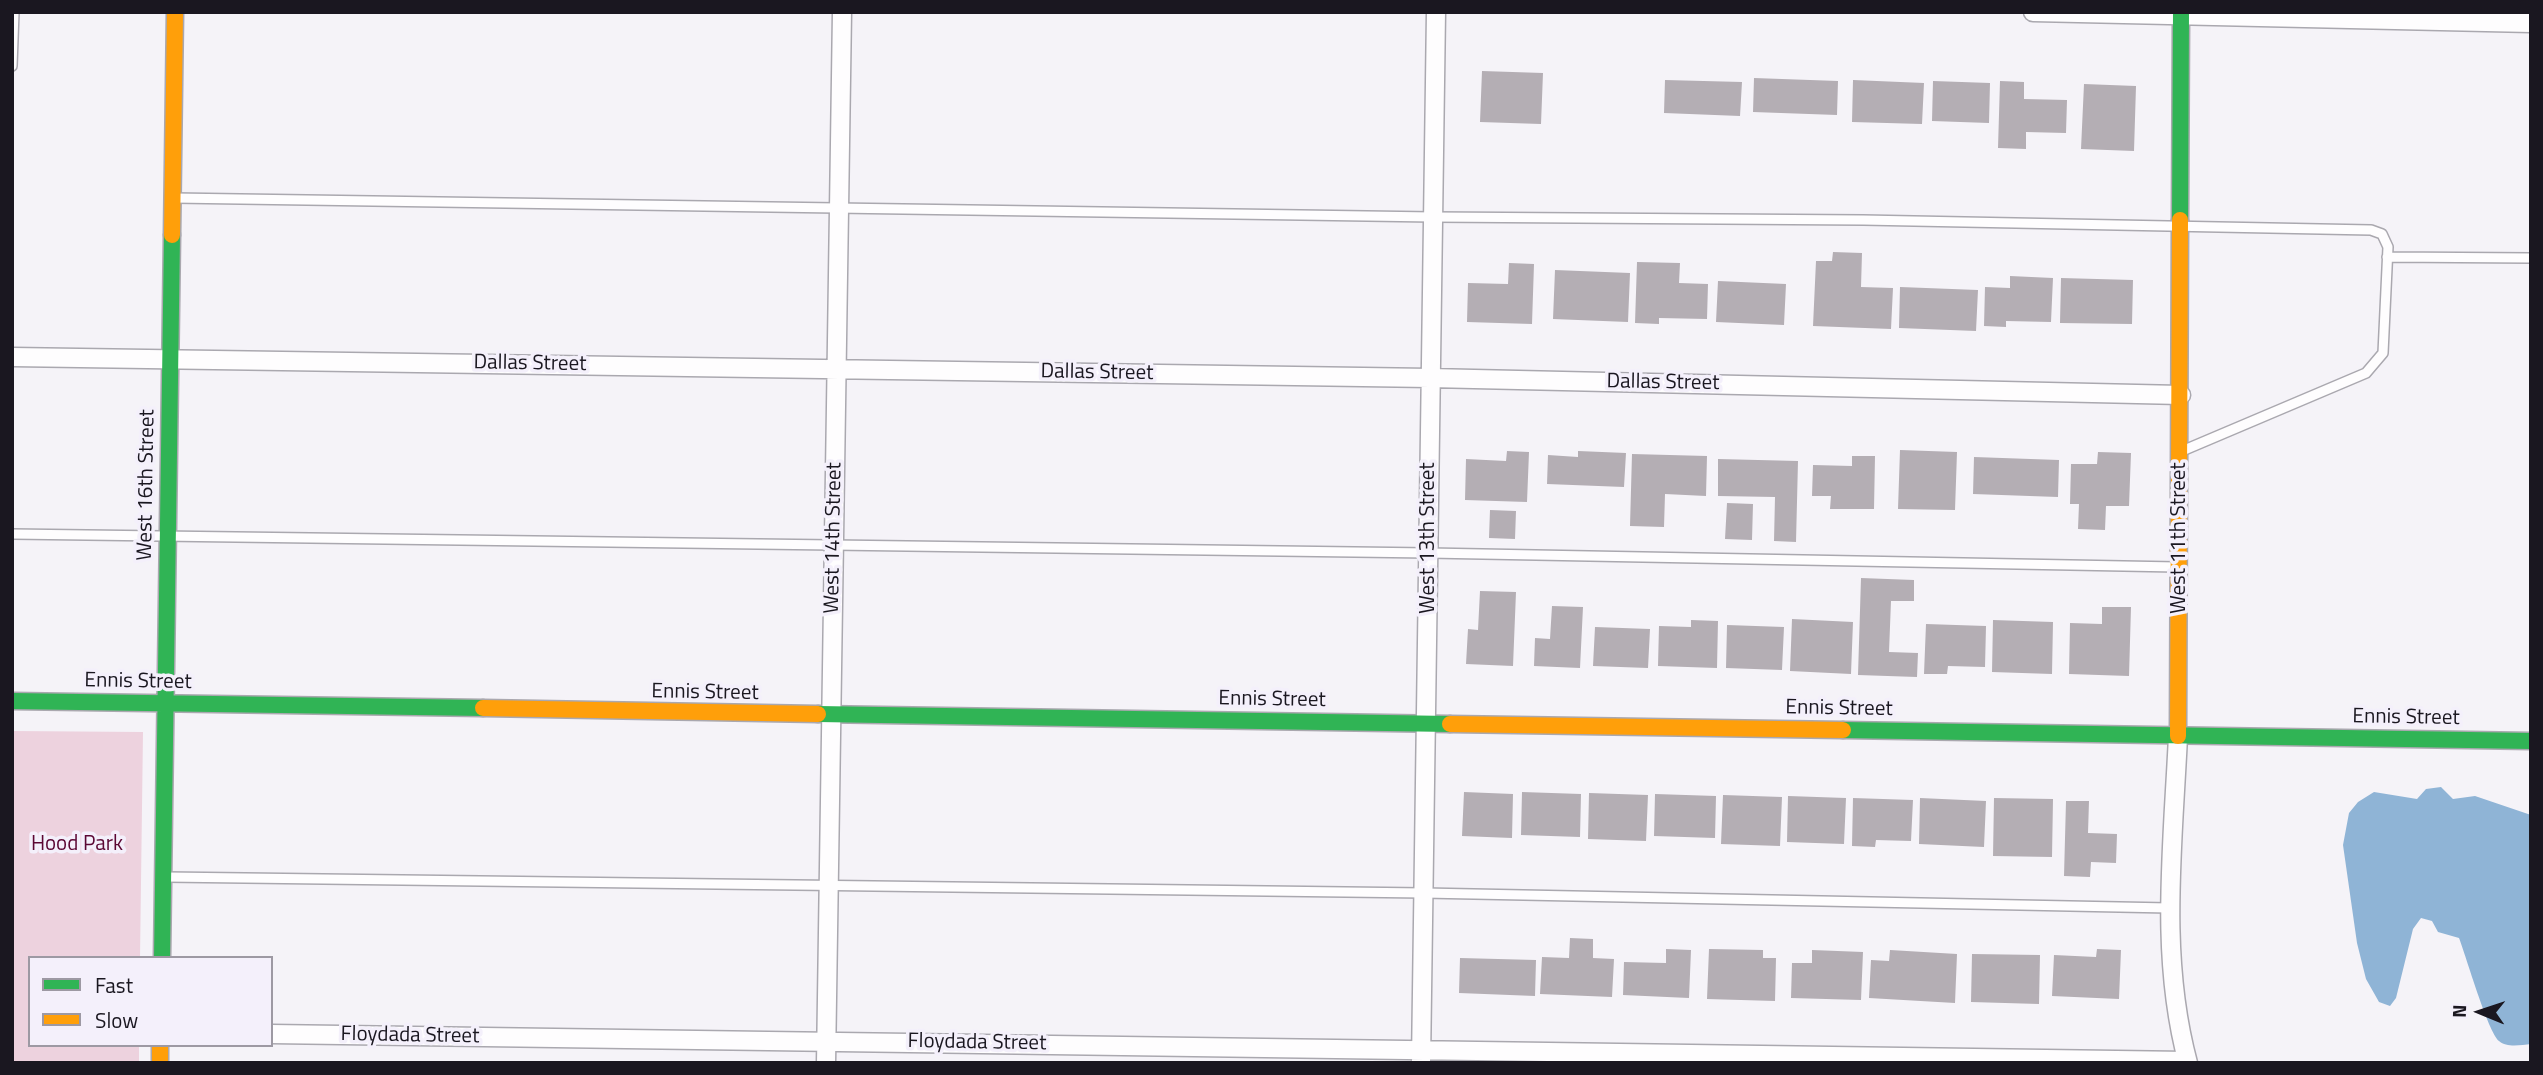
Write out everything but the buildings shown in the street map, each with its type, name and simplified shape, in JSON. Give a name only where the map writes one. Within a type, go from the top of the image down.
[{"type":"main road","name":"West 16th Street","points":[[162,956],[176,12]]},
{"type":"main road","name":"West 11th Street","points":[[2178,736],[2181,13]]},
{"type":"main road","name":"Ennis Street","points":[[12,701],[2531,741]]},
{"type":"street","name":"West 14th Street","points":[[826,1063],[842,12]]},
{"type":"street","name":"West 13th Street","points":[[1421,1057],[1428,723],[1436,12]]},
{"type":"street","points":[[2033,12],[2181,13],[2531,23]]},
{"type":"street","name":"Dallas Street","points":[[12,357],[1430,378],[2181,396]]},
{"type":"street","name":"West 11th Street","points":[[2178,736],[2169,908],[2175,999],[2187,1062]]},
{"type":"street","name":"Floydada Street","points":[[273,1034],[827,1041],[1421,1057],[2187,1062]]},
{"type":"lane","points":[[12,66],[14,12]]},
{"type":"lane","points":[[172,198],[1433,217],[1863,220],[2371,230],[2382,234],[2388,247],[2383,353],[2376,363],[2366,373],[2180,452]]},
{"type":"lane","points":[[2387,257],[2531,258]]},
{"type":"lane","points":[[12,534],[1429,553],[2179,568]]},
{"type":"lane","points":[[163,877],[1424,893],[2169,908]]},
{"type":"green space","name":"Hood Park","points":[[12,731],[143,732],[140,956],[28,956],[28,1047],[139,1047],[139,1063],[12,1063]]},
{"type":"water","points":[[2441,787],[2453,799],[2475,796],[2531,815],[2531,1044],[2510,1045],[2502,1043],[2494,1035],[2459,938],[2438,932],[2432,921],[2421,918],[2413,929],[2396,998],[2390,1006],[2379,1002],[2366,979],[2357,943],[2343,845],[2349,813],[2358,802],[2374,792],[2417,799],[2426,789]]},
{"type":"traffic: fast","points":[[2180,220],[2181,12]]},
{"type":"traffic: fast","points":[[162,956],[172,235]]},
{"type":"traffic: fast","points":[[12,701],[483,708]]},
{"type":"traffic: fast","points":[[818,714],[1450,724]]},
{"type":"traffic: fast","points":[[1843,730],[2531,741]]},
{"type":"traffic: slow","points":[[172,235],[175,12]]},
{"type":"traffic: slow","points":[[2178,736],[2180,220]]},
{"type":"traffic: slow","points":[[483,708],[818,714]]},
{"type":"traffic: slow","points":[[1450,724],[1843,730]]},
{"type":"traffic: slow","points":[[160,1047],[160,1063]]}]
